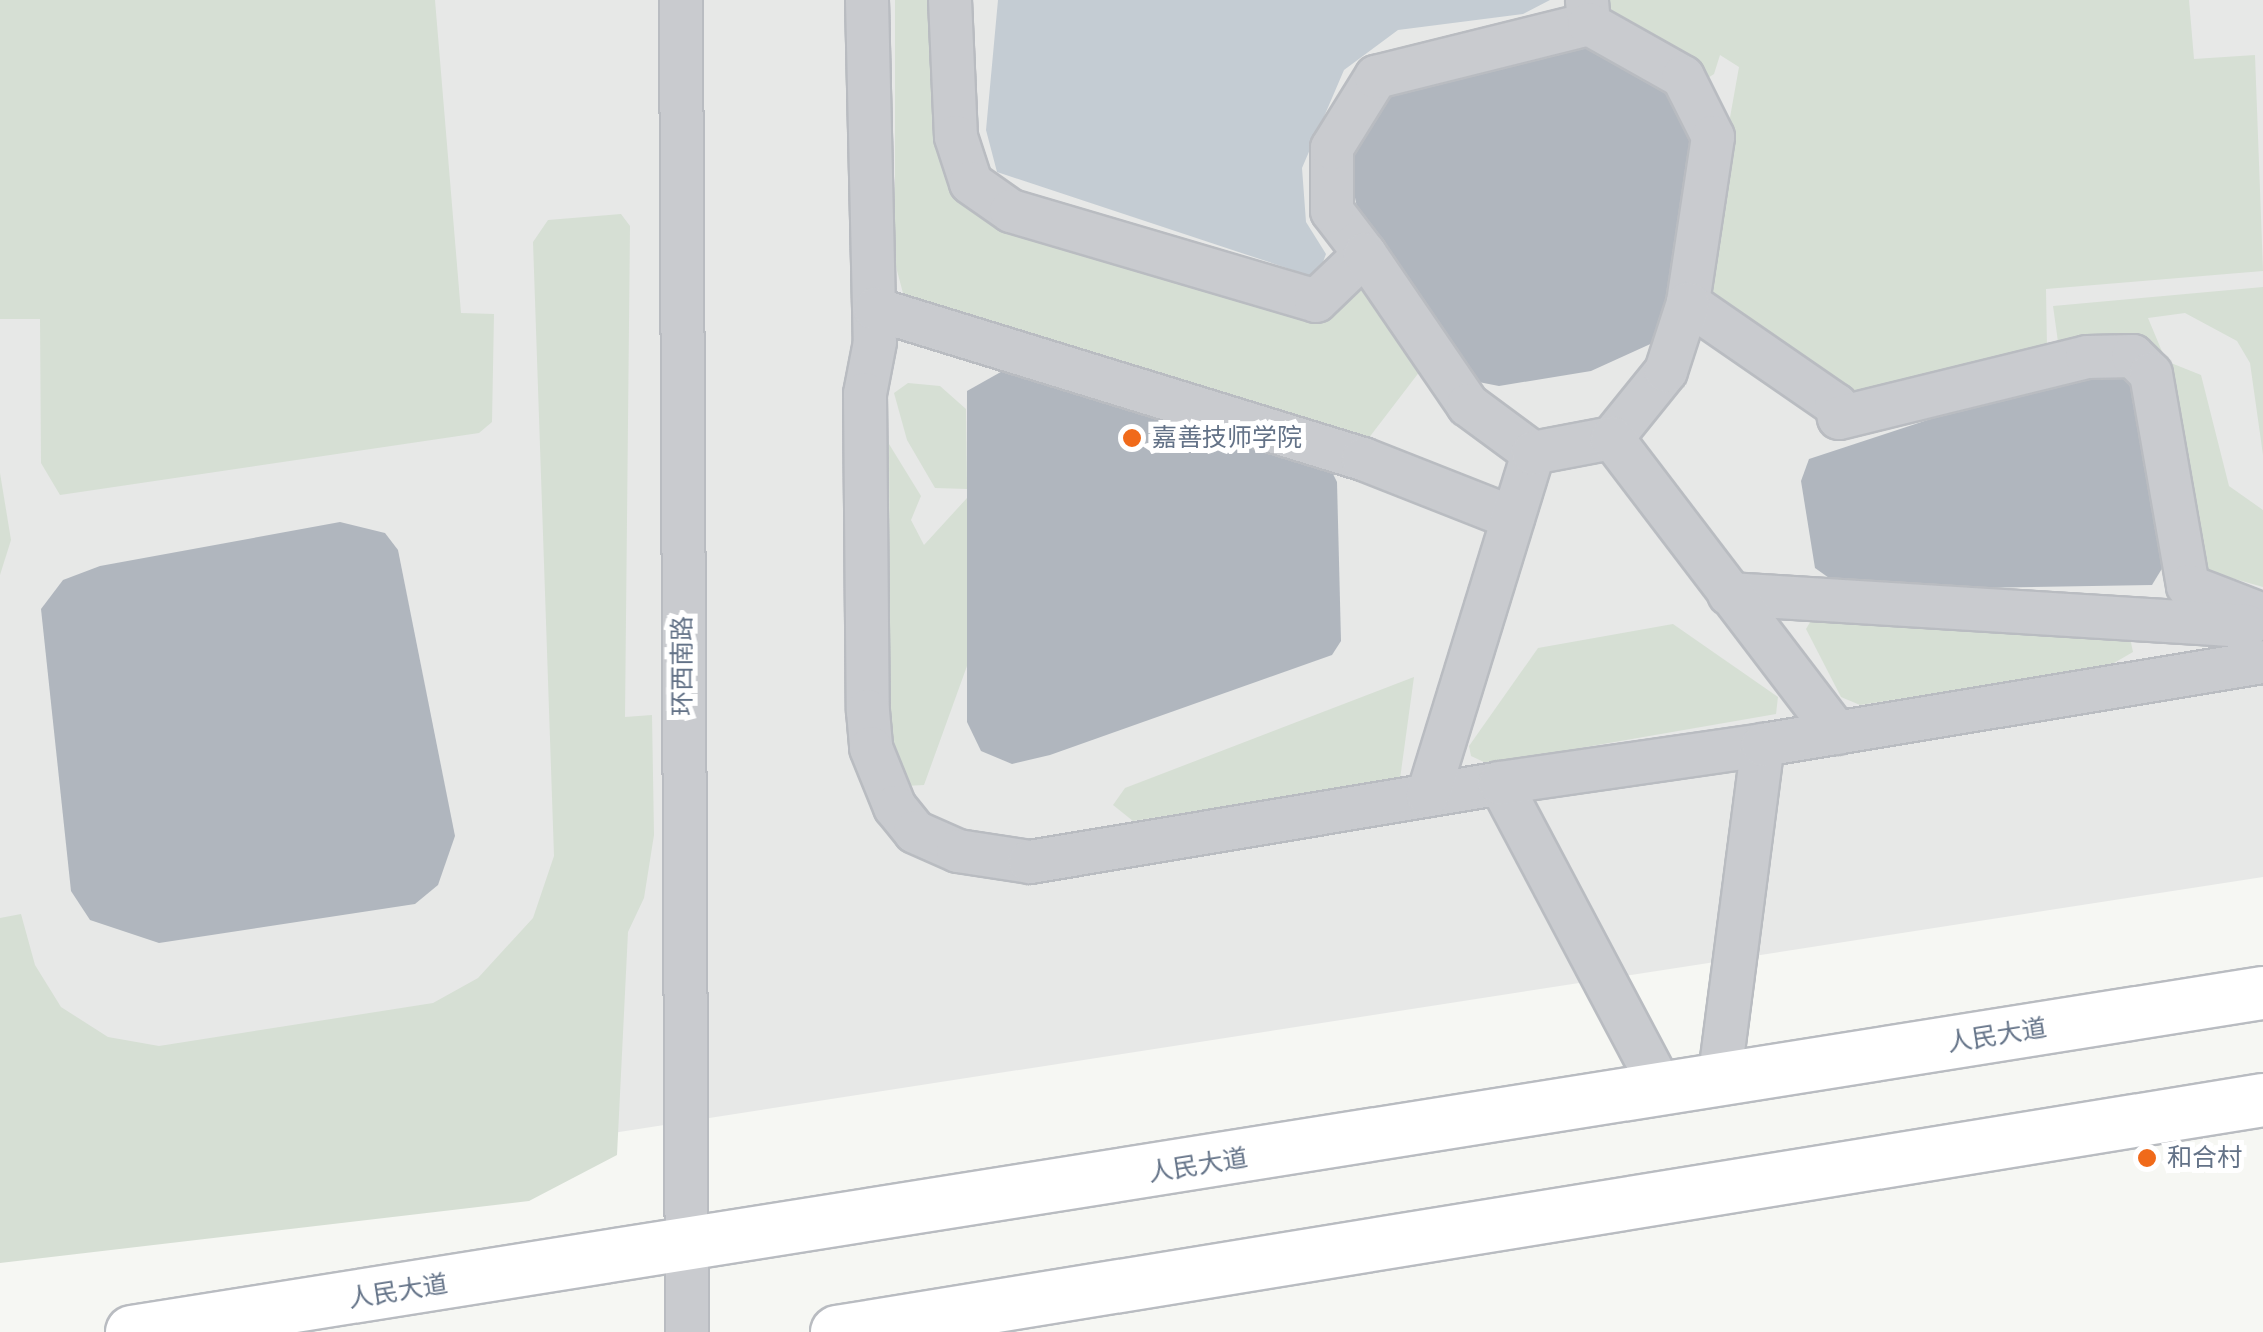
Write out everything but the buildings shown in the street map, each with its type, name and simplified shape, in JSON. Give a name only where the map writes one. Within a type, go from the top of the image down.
[{"type":"main road","name":"人民大道","points":[[143,1330],[685,1248],[2263,993]]},
{"type":"main road","points":[[837,1332],[2263,1100]]},
{"type":"street","name":"环西南路","points":[[681,0],[686,1332]]},
{"type":"street","points":[[867,0],[874,309],[865,394],[869,730],[881,780],[916,832],[990,862],[1030,862],[2263,662]]},
{"type":"street","points":[[950,0],[956,137],[971,182],[1010,211],[1316,301],[1365,254]]},
{"type":"street","points":[[1588,12],[1683,77],[1714,137],[1688,303],[1666,371],[1612,438],[1533,453],[1468,406],[1332,212],[1332,148],[1376,77],[1588,12]]},
{"type":"street","points":[[1688,303],[1836,405],[1838,418],[2087,357],[2134,356],[2151,374],[2188,586],[2263,615]]},
{"type":"street","points":[[874,309],[1363,459],[1513,518]]},
{"type":"street","points":[[1612,438],[1836,732]]},
{"type":"street","points":[[1428,795],[1533,453]]},
{"type":"street","points":[[1729,594],[2263,628]]},
{"type":"street","points":[[1719,1082],[1763,745]]},
{"type":"street","points":[[1500,783],[1663,1091]]},
{"type":"shaded area","name":"嘉善技师学院","points":[[0,0],[2263,0],[2263,877],[0,1228]]},
{"type":"shaded area","points":[[0,0],[435,0],[461,313],[494,314],[492,422],[479,433],[60,495],[41,463],[40,319],[0,319]]},
{"type":"shaded area","points":[[895,0],[943,0],[955,168],[1319,311],[1362,268],[1430,358],[1368,439],[904,297],[895,263]]},
{"type":"shaded area","points":[[998,0],[1550,0],[1523,14],[1398,30],[1344,70],[1302,168],[1306,222],[1326,254],[1317,278],[997,172],[986,130]]},
{"type":"shaded area","points":[[1605,0],[2189,0],[2194,59],[2255,55],[2263,271],[2046,289],[2047,347],[1850,407],[1698,297],[1739,67],[1720,55],[1714,74],[1694,87],[1606,22]]},
{"type":"shaded area","points":[[621,214],[630,226],[625,717],[652,715],[654,835],[644,898],[628,932],[617,1155],[529,1201],[0,1263],[0,918],[21,914],[35,965],[61,1007],[108,1037],[159,1046],[433,1003],[478,978],[533,918],[554,856],[533,242],[548,220]]},
{"type":"shaded area","points":[[2263,287],[2263,455],[2250,363],[2237,341],[2185,313],[2148,318],[2166,361],[2201,375],[2229,486],[2263,510],[2263,587],[2203,570],[2058,342],[2053,306]]},
{"type":"shaded area","points":[[908,383],[940,386],[966,409],[967,489],[935,488],[907,440],[894,393]]},
{"type":"shaded area","points":[[889,444],[921,496],[911,520],[924,545],[967,498],[967,666],[924,785],[905,786],[890,730]]},
{"type":"shaded area","points":[[0,473],[11,540],[0,575]]},
{"type":"shaded area","points":[[1812,619],[2129,633],[2133,652],[2107,667],[1860,705],[1841,697],[1806,629]]},
{"type":"shaded area","points":[[1673,624],[1778,697],[1776,714],[1488,764],[1471,756],[1469,746],[1538,648]]},
{"type":"shaded area","points":[[1414,677],[1400,779],[1133,821],[1113,805],[1125,788]]},
{"type":"place","name":"嘉善技师学院","points":[[1132,438]]},
{"type":"place","name":"和合村","points":[[2147,1158]]}]
